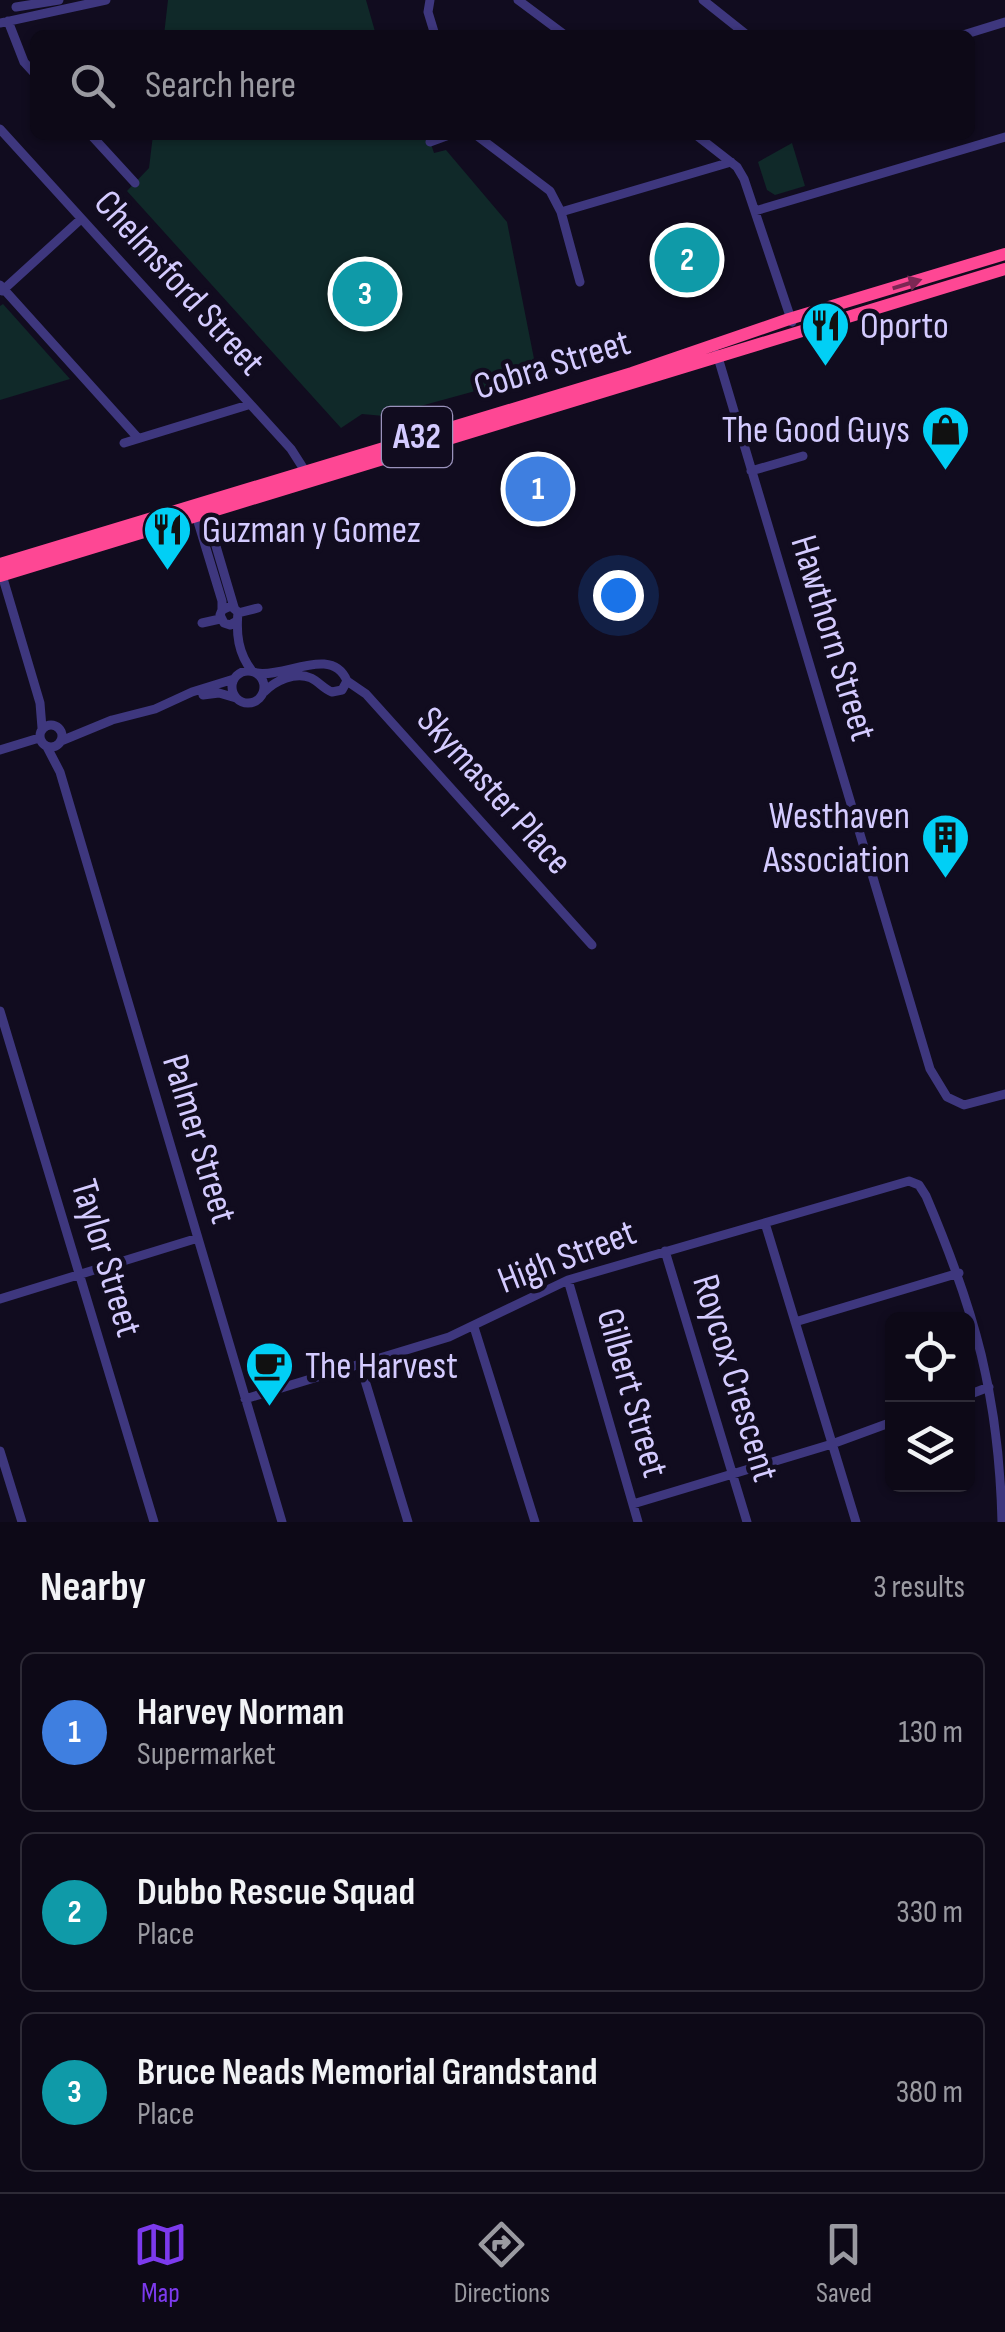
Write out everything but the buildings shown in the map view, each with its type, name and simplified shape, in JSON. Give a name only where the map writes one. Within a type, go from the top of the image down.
[{"type":"highway","name":"Cobra Street","points":[[716,352],[789,319],[1005,254]]},
{"type":"highway","name":"Cobra Street","points":[[0,572],[308,475],[1005,269]]},
{"type":"street","points":[[11,14],[58,0]]},
{"type":"street","points":[[11,14],[106,0]]},
{"type":"street","points":[[430,0],[428,12],[434,30]]},
{"type":"street","points":[[518,0],[558,30]]},
{"type":"street","points":[[703,0],[741,30]]},
{"type":"street","points":[[11,14],[24,62],[30,69]]},
{"type":"street","points":[[975,31],[1005,22]]},
{"type":"street","name":"Chelmsford Street","points":[[0,128],[291,449],[308,475]]},
{"type":"street","points":[[755,211],[1005,137]]},
{"type":"street","points":[[95,140],[134,183]]},
{"type":"street","points":[[430,142],[435,140]]},
{"type":"street","points":[[483,140],[550,191],[561,212],[580,282]]},
{"type":"street","points":[[702,140],[731,162],[744,179],[789,319],[802,330]]},
{"type":"street","points":[[561,212],[731,162]]},
{"type":"street","points":[[82,219],[1,289],[138,438]]},
{"type":"street","name":"Hawthorn Street","points":[[716,352],[930,1069],[947,1097],[964,1105],[1005,1094]]},
{"type":"street","points":[[124,443],[248,405]]},
{"type":"street","points":[[752,470],[803,456]]},
{"type":"street","points":[[200,510],[236,614],[242,653],[264,682],[264,692]]},
{"type":"street","points":[[200,510],[222,601],[222,617],[237,655],[232,689],[236,698]]},
{"type":"street","name":"Palmer Street","points":[[0,572],[282,1522]]},
{"type":"street","points":[[202,623],[258,608]]},
{"type":"street","points":[[222,617],[233,624],[236,614]]},
{"type":"street","points":[[0,750],[48,733],[132,714],[243,672],[276,674],[324,664],[338,668],[347,681],[342,690],[332,692],[311,678],[300,676],[278,682],[254,702],[218,694],[181,698]]},
{"type":"street","name":"Skymaster Place","points":[[347,681],[366,694],[592,945]]},
{"type":"street","points":[[48,733],[60,742],[112,720]]},
{"type":"street","name":"Palmer Street","points":[[48,733],[62,735],[60,772]]},
{"type":"street","name":"Taylor Street","points":[[0,1012],[154,1522]]},
{"type":"street","name":"High Street","points":[[245,1399],[474,1327],[568,1280],[904,1182],[914,1182],[926,1196],[959,1274]]},
{"type":"street","points":[[764,1223],[856,1522]]},
{"type":"street","points":[[0,1298],[198,1238]]},
{"type":"street","name":"Roycox Crescent","points":[[665,1251],[747,1522]]},
{"type":"street","points":[[796,1322],[959,1274],[990,1387],[999,1445],[1002,1522]]},
{"type":"street","name":"Gilbert Street","points":[[568,1280],[638,1522]]},
{"type":"street","points":[[474,1327],[535,1522]]},
{"type":"street","points":[[360,1364],[408,1522]]},
{"type":"street","points":[[975,1392],[990,1387]]},
{"type":"street","points":[[632,1504],[885,1425]]},
{"type":"street","points":[[0,1451],[22,1522]]},
{"type":"green space","points":[[168,0],[366,0],[375,30],[165,30]]},
{"type":"green space","points":[[152,140],[430,140],[434,153],[446,150],[507,222],[537,374],[384,416],[362,414],[341,428],[127,191],[149,168]]},
{"type":"green space","points":[[792,143],[805,186],[775,195],[767,190],[758,162]]},
{"type":"green space","points":[[3,304],[70,379],[0,400]]},
{"type":"place","name":"Dubbo Rescue Squad","points":[[687,260]]},
{"type":"place","name":"Bruce Neads Memorial Grandstand","points":[[365,294]]},
{"type":"place","name":"Oporto","points":[[825,368]]},
{"type":"place","name":"The Good Guys","points":[[945,472]]},
{"type":"place","name":"Harvey Norman","points":[[538,489]]},
{"type":"place","name":"Guzman y Gomez","points":[[167,572]]},
{"type":"place","name":"Westhaven Association","points":[[945,880]]},
{"type":"place","name":"The Harvest","points":[[270,1408]]}]
